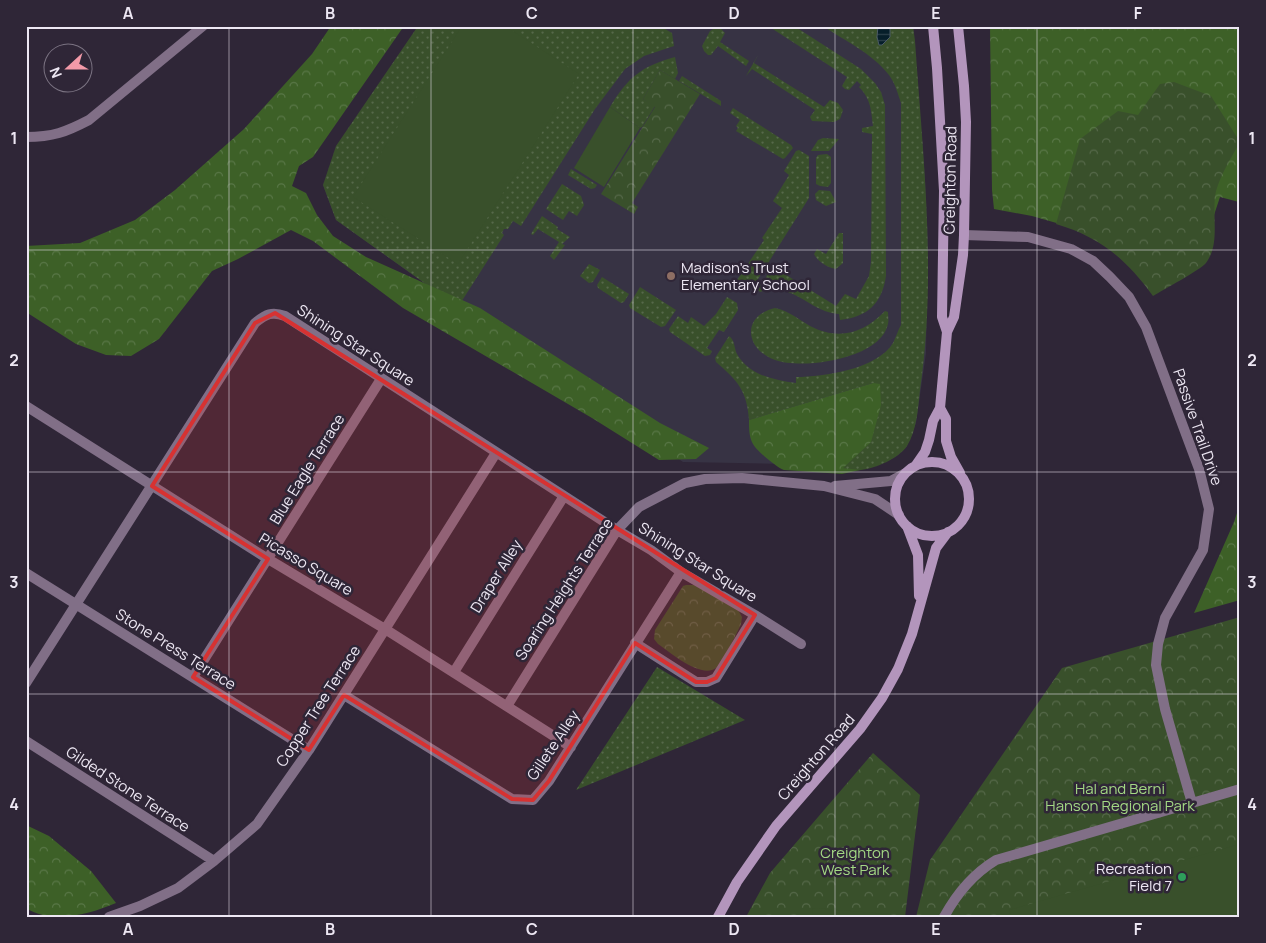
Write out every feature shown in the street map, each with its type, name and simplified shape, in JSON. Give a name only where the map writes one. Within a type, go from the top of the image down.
[{"type":"street","points":[[26,137],[46,137],[68,131],[89,120],[203,26]]},
{"type":"street","name":"Creighton Road","points":[[933,26],[944,191],[942,317],[947,332]]},
{"type":"street","name":"Creighton Road","points":[[919,607],[918,555],[907,526],[899,515],[895,494],[904,474],[916,465],[925,452],[933,421],[940,408],[947,332],[954,317],[963,255],[966,122],[958,26]]},
{"type":"street","name":"Passive Trail Drive","points":[[964,234],[1028,237],[1071,249],[1093,261],[1110,277],[1128,297],[1146,327],[1199,469],[1209,509],[1203,550],[1165,618],[1158,644],[1156,665],[1165,709],[1192,803]]},
{"type":"street","name":"Shining Star Square","points":[[26,684],[255,323],[264,316],[275,313],[285,316],[496,453],[651,550],[681,572],[756,615],[801,644]]},
{"type":"street","name":"Blue Eagle Terrace","points":[[193,678],[381,379]]},
{"type":"street","name":"Picasso Square","points":[[26,406],[268,559],[454,672],[571,747]]},
{"type":"street","name":"Creighton Road","points":[[718,917],[737,882],[776,826],[860,730],[882,698],[902,660],[912,634],[936,548],[948,532],[957,526],[964,516],[968,505],[965,482],[951,457],[946,441],[946,419],[940,408]]},
{"type":"street","name":"Copper Tree Terrace","points":[[109,917],[140,906],[178,888],[214,861],[257,824],[309,750],[496,453]]},
{"type":"street","points":[[916,465],[935,462],[944,464],[960,475],[965,482]]},
{"type":"street","points":[[824,486],[891,481],[904,474]]},
{"type":"street","name":"Soaring Heights Terrace","points":[[507,706],[617,530],[639,507],[685,483],[705,479],[742,478],[824,486]]},
{"type":"street","points":[[824,486],[874,499],[899,515]]},
{"type":"street","name":"Draper Alley","points":[[454,672],[564,496]]},
{"type":"street","points":[[907,526],[916,532],[927,535],[948,532]]},
{"type":"street","name":"Gillete Alley","points":[[344,694],[512,799],[533,800],[549,782],[681,572]]},
{"type":"street","name":"Stone Press Terrace","points":[[26,573],[309,750]]},
{"type":"street","points":[[635,643],[696,682],[707,682],[716,678],[756,615]]},
{"type":"street","name":"Gilded Stone Terrace","points":[[26,742],[214,861]]},
{"type":"street","points":[[944,917],[957,895],[970,880],[982,868],[996,860],[1240,789]]},
{"type":"highlighted area","points":[[275,313],[755,615],[716,678],[707,682],[696,682],[635,643],[549,781],[533,800],[512,799],[344,695],[309,750],[193,677],[268,559],[152,486],[255,323]]},
{"type":"shaded area","name":"Madison's Trust Elementary School","points":[[419,26],[913,26],[925,179],[928,246],[926,353],[916,423],[907,446],[898,455],[886,462],[838,465],[683,462],[458,307],[336,220],[323,185]]},
{"type":"green space","points":[[331,26],[404,26],[313,157],[299,166],[292,186],[306,193],[317,215],[333,236],[366,257],[480,308],[660,423],[709,448],[696,459],[659,460],[592,418],[403,308],[313,241],[291,230],[212,271],[159,339],[131,356],[106,355],[76,344],[26,312],[26,246],[80,243],[135,220],[175,190],[244,129],[312,54]]},
{"type":"green space","points":[[418,26],[667,26],[665,29],[672,33],[674,46],[644,56],[625,69],[595,109],[521,226],[513,221],[508,229],[504,229],[502,233],[504,235],[458,307],[336,220],[323,185],[336,146]]},
{"type":"green space","points":[[462,26],[505,26],[579,74],[458,264],[353,197]]},
{"type":"green space","points":[[768,26],[794,26],[861,69],[881,92],[885,105],[886,276],[884,286],[877,301],[872,307],[858,316],[840,320],[839,314],[828,312],[792,294],[782,291],[760,292],[758,290],[771,269],[775,268],[836,306],[845,294],[856,299],[869,276],[871,262],[872,134],[862,132],[862,128],[873,126],[868,100],[857,81],[849,90],[845,89],[842,86],[847,77]]},
{"type":"green space","points":[[823,26],[913,26],[915,41],[925,172],[928,260],[928,303],[918,411],[913,433],[903,451],[886,462],[859,470],[842,468],[873,383],[749,420],[746,401],[740,387],[716,362],[715,358],[729,336],[742,361],[755,372],[770,378],[796,383],[796,377],[808,377],[849,370],[875,359],[893,343],[901,325],[901,103],[893,81],[875,60]]},
{"type":"green space","points":[[990,26],[1240,26],[1240,205],[1239,202],[1220,197],[1212,221],[1126,255],[1081,230],[1032,216],[994,209],[992,190]]},
{"type":"green space","points":[[713,29],[721,29],[725,33],[720,42],[749,61],[746,66],[718,46],[711,55],[704,51],[702,46]]},
{"type":"green space","points":[[758,55],[754,63],[824,107],[830,100],[838,103],[843,110],[840,119],[834,122],[812,121],[810,117],[815,110],[752,69],[746,76]]},
{"type":"green space","points":[[675,57],[678,73],[675,79],[660,70],[643,99],[655,106],[642,127],[640,128],[610,107],[623,88],[637,74],[653,64]]},
{"type":"green space","points":[[660,70],[700,94],[632,203],[638,207],[634,214],[601,194],[655,107],[643,99]]},
{"type":"green space","points":[[682,76],[721,101],[721,106],[679,81]]},
{"type":"green space","points":[[1174,82],[1211,96],[1240,142],[1223,172],[1216,191],[1214,237],[1211,255],[1202,266],[1153,296],[1133,271],[1111,251],[1072,229],[1056,224],[1080,139],[1118,111],[1138,115],[1160,84]]},
{"type":"green space","points":[[610,107],[640,128],[604,187],[574,168]]},
{"type":"green space","points":[[733,108],[791,145],[793,148],[785,158],[783,159],[736,131],[738,128],[736,126],[740,120],[730,113]]},
{"type":"green space","points":[[823,138],[839,139],[829,151],[811,151],[818,140]]},
{"type":"green space","points":[[799,150],[809,156],[809,198],[753,287],[751,285],[749,288],[737,280],[764,240],[762,238],[782,208],[773,201],[789,175],[784,171],[796,151]]},
{"type":"green space","points":[[827,154],[831,157],[831,183],[828,187],[816,184],[816,158],[818,155]]},
{"type":"green space","points":[[571,169],[597,185],[595,188],[591,189],[568,175]]},
{"type":"green space","points":[[562,184],[581,196],[584,205],[577,216],[569,211],[563,220],[546,209]]},
{"type":"green space","points":[[819,190],[830,191],[836,202],[826,206],[816,200],[815,194]]},
{"type":"green space","points":[[542,216],[570,237],[562,244],[565,245],[554,260],[550,256],[559,242],[538,229],[533,235],[531,234]]},
{"type":"green space","points":[[839,233],[843,233],[843,263],[836,269],[823,264],[814,254],[817,249],[826,254]]},
{"type":"green space","points":[[589,264],[600,270],[593,282],[589,283],[580,276]]},
{"type":"green space","points":[[602,277],[629,294],[624,302],[621,303],[598,288],[597,285]]},
{"type":"green space","points":[[640,287],[676,310],[665,326],[661,327],[630,308],[629,305]]},
{"type":"green space","points":[[727,297],[737,303],[738,310],[724,332],[719,330],[707,348],[712,351],[710,355],[705,356],[670,332],[669,329],[678,316],[688,323],[691,317],[704,326],[716,314]]},
{"type":"green space","points":[[775,308],[789,313],[821,331],[831,333],[841,334],[860,329],[877,319],[885,311],[888,312],[888,322],[882,336],[871,346],[857,353],[821,362],[788,363],[765,355],[753,341],[751,333],[752,325],[756,318],[764,312]]},
{"type":"green space","points":[[873,383],[880,384],[881,405],[871,442],[843,468],[860,470],[842,474],[784,470],[767,458],[753,444],[749,420]]},
{"type":"green space","points":[[1240,504],[1240,600],[1194,613],[1234,522]]},
{"type":"green space","points":[[694,585],[737,608],[742,617],[741,624],[722,661],[716,668],[710,670],[694,668],[686,664],[654,639],[655,630],[683,586]]},
{"type":"green space","name":"Hal and Berni Hanson Regional Park","points":[[1240,617],[1240,917],[916,917],[930,860],[1062,668]]},
{"type":"green space","points":[[657,667],[745,720],[576,790]]},
{"type":"green space","name":"Creighton West Park","points":[[873,753],[920,795],[905,917],[746,917],[770,873]]},
{"type":"green space","points":[[26,825],[49,836],[91,871],[116,903],[83,914],[59,917],[36,913],[26,908]]},
{"type":"green space","name":"Recreation Field 7","points":[[1240,844],[1240,917],[1011,917],[1009,910]]},
{"type":"green space","points":[[813,908],[888,914],[888,917],[812,917]]},
{"type":"water","points":[[878,26],[890,26],[890,37],[882,45],[879,45],[877,37]]},
{"type":"place","name":"Madison's Trust Elementary School","points":[[671,276]]},
{"type":"place","name":"Recreation Field 7","points":[[1182,877]]}]
